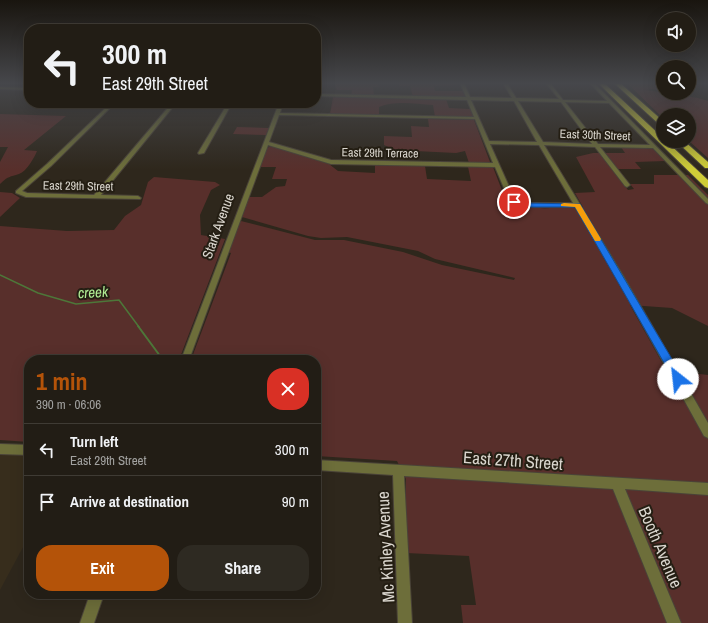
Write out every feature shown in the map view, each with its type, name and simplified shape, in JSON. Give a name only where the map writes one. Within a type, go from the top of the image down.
[{"type":"highway","points":[[631,112],[708,185]]},
{"type":"highway","points":[[639,112],[656,128]]},
{"type":"highway","points":[[677,148],[708,177]]},
{"type":"highway","points":[[688,148],[708,166]]},
{"type":"street","name":"East 29th Street","points":[[104,112],[49,165],[18,192],[26,195],[138,198]]},
{"type":"street","points":[[96,197],[166,112]]},
{"type":"street","points":[[202,153],[225,112]]},
{"type":"street","points":[[474,112],[510,198],[514,202],[524,205],[577,205]]},
{"type":"street","points":[[522,112],[664,353],[708,432]]},
{"type":"street","points":[[572,112],[627,185]]},
{"type":"street","points":[[620,112],[708,202]]},
{"type":"street","points":[[277,114],[476,118]]},
{"type":"street","name":"Stark Avenue","points":[[188,355],[277,114]]},
{"type":"street","name":"East 30th Street","points":[[486,142],[654,147]]},
{"type":"street","name":"East 29th Terrace","points":[[266,143],[331,162],[496,165]]},
{"type":"street","points":[[0,449],[24,450]]},
{"type":"street","name":"East 27th Street","points":[[321,465],[708,489]]},
{"type":"street","name":"Mc Kinley Avenue","points":[[398,470],[405,623]]},
{"type":"street","name":"Booth Avenue","points":[[616,484],[674,623]]},
{"type":"street","points":[[87,623],[95,599]]},
{"type":"shaded area","points":[[330,112],[379,112],[379,116],[330,114]]},
{"type":"shaded area","points":[[434,112],[472,112],[474,117],[435,117]]},
{"type":"shaded area","points":[[696,112],[708,112],[708,158],[696,147]]},
{"type":"shaded area","points":[[0,114],[66,116],[24,150],[37,151],[25,170],[19,174],[7,178],[0,184],[0,162],[8,147],[0,147]]},
{"type":"shaded area","points":[[428,119],[474,120],[490,162],[469,163],[465,151],[456,153],[395,150],[384,145],[384,136],[412,137],[411,126],[429,127]]},
{"type":"shaded area","points":[[237,127],[269,128],[266,135],[233,134]]},
{"type":"shaded area","points":[[271,146],[329,164],[338,171],[375,173],[375,165],[425,166],[427,179],[471,181],[468,167],[493,167],[506,201],[523,207],[543,208],[583,207],[575,193],[595,192],[576,157],[593,153],[625,153],[621,147],[652,148],[665,161],[635,162],[641,169],[618,169],[613,171],[628,190],[634,189],[630,184],[654,184],[654,175],[688,175],[708,195],[708,326],[672,308],[630,305],[666,370],[708,375],[708,623],[463,623],[461,605],[476,605],[469,556],[406,553],[406,479],[397,461],[321,456],[321,355],[193,355],[231,253],[228,252],[239,222],[241,221],[315,240],[344,240],[403,252],[442,265],[514,280],[515,278],[435,259],[418,251],[347,237],[321,238],[308,236],[242,217],[249,197],[262,197],[276,187],[285,186],[287,179],[272,179],[276,167],[259,167],[265,149]]},
{"type":"shaded area","points":[[154,177],[215,182],[220,185],[211,190],[200,215],[201,235],[225,239],[181,355],[24,355],[24,442],[0,440],[0,226],[67,231],[114,230],[125,216],[141,205],[148,182]]},
{"type":"shaded area","points":[[0,192],[12,193],[20,198],[0,217]]},
{"type":"shaded area","points":[[0,454],[24,455],[24,545],[0,590]]},
{"type":"waterway","name":"creek","points":[[0,275],[38,293],[76,304],[119,300],[139,327]]},
{"type":"waterway","name":"creek","points":[[138,326],[159,355]]},
{"type":"slow traffic","points":[[564,205],[577,205],[598,239]]},
{"type":"route","points":[[514,202],[524,205],[577,205],[678,379]]}]
